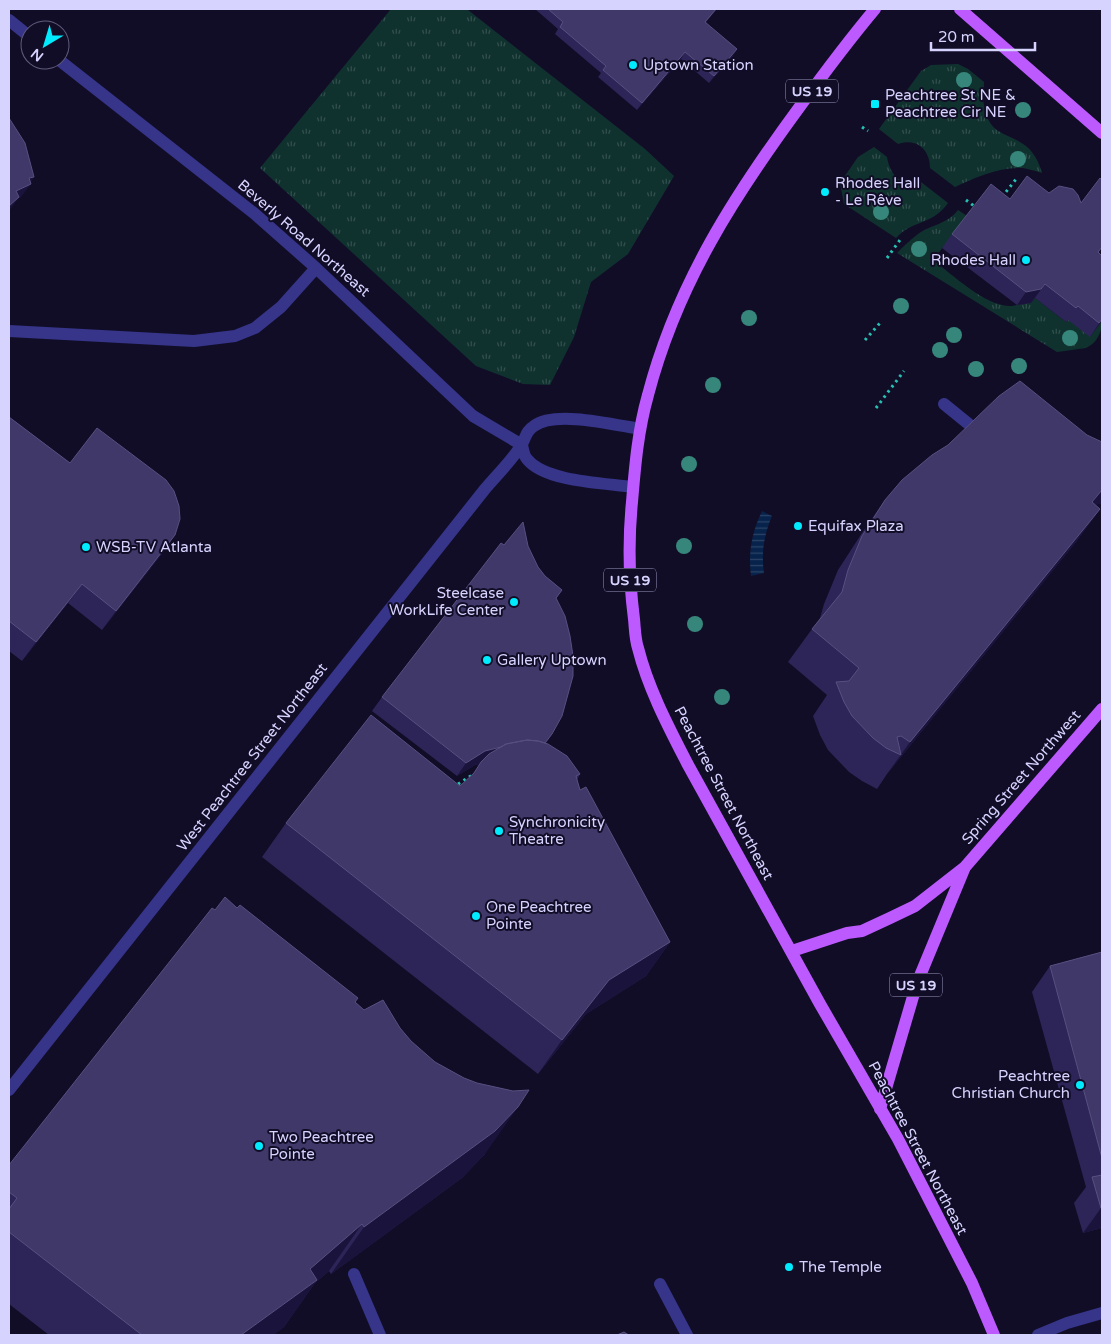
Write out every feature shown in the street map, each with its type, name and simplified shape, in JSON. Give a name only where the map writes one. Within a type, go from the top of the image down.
[{"type":"main road","name":"Peachtree Street Northeast","points":[[875,9],[843,46],[759,162],[721,222],[688,282],[666,338],[648,394],[640,429],[630,524],[630,587],[637,647],[654,695],[687,763],[880,1109],[972,1283],[994,1335]]},
{"type":"main road","points":[[960,9],[1102,133]]},
{"type":"main road","name":"Spring Street Northwest","points":[[792,951],[862,930],[916,906],[965,867],[1102,709]]},
{"type":"main road","name":"Spring Street Northwest","points":[[880,1109],[916,983],[965,867]]},
{"type":"street","points":[[9,20],[20,29]]},
{"type":"street","name":"Beverly Road Northeast","points":[[70,69],[255,214],[316,268],[473,416],[522,445]]},
{"type":"street","points":[[9,331],[194,341],[235,336],[255,328],[281,307],[316,268]]},
{"type":"street","points":[[944,404],[976,430]]},
{"type":"street","name":"West Peachtree Street Northeast","points":[[9,1090],[485,489],[522,445],[525,434],[535,424],[576,418],[640,429]]},
{"type":"street","points":[[522,445],[526,459],[554,476],[633,487]]},
{"type":"street","points":[[354,1274],[380,1335]]},
{"type":"street","points":[[660,1284],[687,1335]]},
{"type":"street","points":[[1038,1335],[1067,1323],[1102,1313]]},
{"type":"path","points":[[862,126],[868,131]]},
{"type":"path","points":[[1000,200],[1017,178]]},
{"type":"path","points":[[966,200],[974,206]]},
{"type":"path","points":[[887,258],[900,240]]},
{"type":"path","points":[[865,340],[880,323]]},
{"type":"path","points":[[876,408],[904,371]]},
{"type":"path","points":[[458,784],[475,773]]},
{"type":"green space","points":[[391,9],[468,10],[645,149],[674,176],[628,254],[591,282],[574,337],[550,385],[523,384],[476,366],[260,168]]},
{"type":"green space","points":[[958,64],[968,69],[984,82],[983,102],[990,122],[998,131],[1027,147],[1033,153],[1042,173],[1023,168],[1005,169],[979,176],[955,187],[930,168],[928,155],[925,150],[916,144],[898,144],[879,129],[921,71],[931,65]]},
{"type":"green space","points":[[874,147],[887,157],[894,175],[908,183],[921,182],[948,203],[936,215],[902,232],[896,238],[844,204],[840,183],[858,157]]},
{"type":"green space","points":[[958,210],[967,216],[933,260],[979,295],[999,304],[1016,305],[1035,298],[1066,322],[1068,320],[1102,321],[1100,333],[1096,340],[1086,348],[1057,352],[897,253],[918,234],[949,219]]},
{"type":"water","points":[[762,511],[772,516],[764,544],[764,573],[751,576],[752,542]]},
{"type":"building","name":"Uptown Station","points":[[548,9],[716,9],[705,22],[737,49],[714,76],[685,52],[642,103],[603,70],[606,66],[560,27],[563,22]]},
{"type":"building","points":[[9,118],[25,143],[34,177],[29,178],[31,184],[16,191],[19,197],[9,206]]},
{"type":"building","name":"Rhodes Hall","points":[[1027,176],[1049,193],[1059,186],[1073,189],[1081,203],[1100,178],[1102,180],[1102,247],[1098,252],[1102,256],[1102,319],[1099,323],[1045,284],[1041,289],[1026,292],[952,234],[991,184],[1010,199]]},
{"type":"building","points":[[1020,381],[1087,435],[1102,442],[1102,490],[1092,502],[1100,509],[910,742],[901,736],[897,737],[901,755],[886,748],[873,738],[852,716],[836,682],[849,681],[859,668],[812,629],[842,592],[848,570],[862,536],[885,500],[902,480],[932,455],[948,445],[999,396]]},
{"type":"building","name":"WSB-TV Atlanta","points":[[9,417],[70,463],[97,428],[166,480],[174,491],[179,506],[180,519],[175,535],[116,611],[82,584],[36,642],[9,621]]},
{"type":"building","name":"Gallery Uptown","points":[[523,522],[528,546],[538,567],[545,576],[562,590],[556,598],[565,616],[570,636],[573,676],[562,716],[545,743],[527,740],[506,744],[485,751],[466,763],[382,697],[501,543],[504,545]]},
{"type":"building","name":"One Peachtree Pointe","points":[[371,715],[460,786],[474,773],[489,754],[506,744],[527,740],[548,744],[567,756],[580,774],[576,776],[580,790],[586,787],[670,942],[609,980],[562,1040],[286,823]]},
{"type":"building","name":"Two Peachtree Pointe","points":[[225,897],[237,908],[240,905],[358,998],[355,1002],[364,1010],[383,1000],[400,1028],[411,1041],[435,1062],[477,1083],[513,1091],[529,1090],[518,1107],[495,1131],[364,1227],[362,1224],[310,1269],[317,1280],[241,1335],[142,1335],[9,1232],[9,1209],[17,1198],[9,1192],[9,1165],[212,908],[215,910]]},
{"type":"building","points":[[1102,952],[1102,1158],[1050,966]]},
{"type":"building","points":[[1102,1175],[1102,1207],[1101,1208],[1092,1177]]},
{"type":"building","points":[[624,1332],[629,1335],[617,1335]]},
{"type":"place","name":"Uptown Station","points":[[633,65]]},
{"type":"place","name":"Peachtree St NE & Peachtree Cir NE","points":[[875,104]]},
{"type":"place","name":"Rhodes Hall - Le Rêve","points":[[825,192]]},
{"type":"place","name":"Rhodes Hall","points":[[1026,260]]},
{"type":"place","name":"Equifax Plaza","points":[[798,526]]},
{"type":"place","name":"WSB-TV Atlanta","points":[[86,547]]},
{"type":"place","name":"Steelcase WorkLife Center","points":[[514,602]]},
{"type":"place","name":"Gallery Uptown","points":[[487,660]]},
{"type":"place","name":"Synchronicity Theatre","points":[[499,831]]},
{"type":"place","name":"One Peachtree Pointe","points":[[476,916]]},
{"type":"place","name":"Peachtree Christian Church","points":[[1080,1085]]},
{"type":"place","name":"Two Peachtree Pointe","points":[[259,1146]]},
{"type":"place","name":"The Temple","points":[[789,1267]]}]
